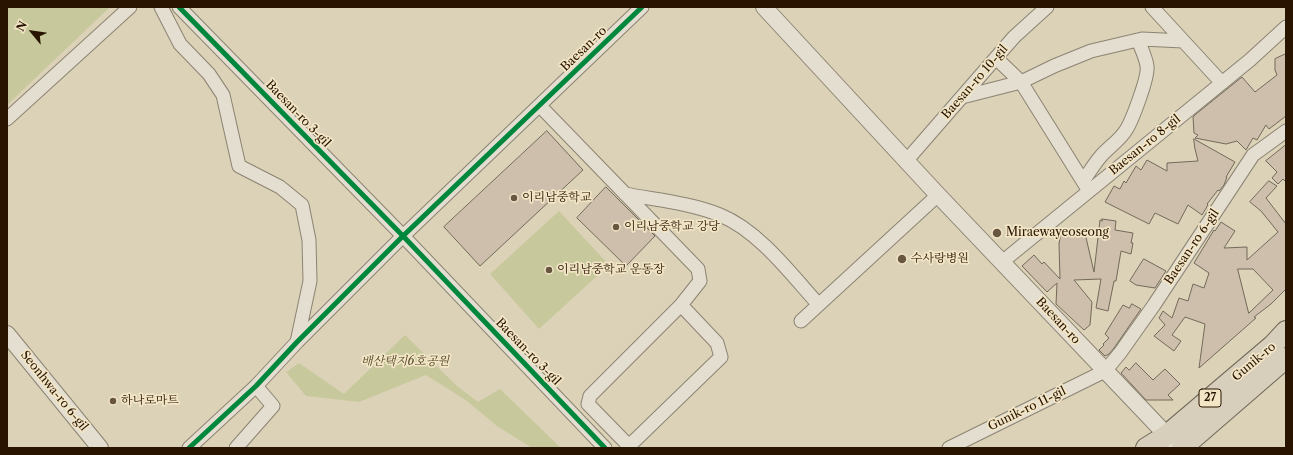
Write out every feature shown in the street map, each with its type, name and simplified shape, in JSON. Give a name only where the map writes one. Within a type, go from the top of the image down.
[{"type":"main road","name":"Gunik-ro","points":[[1146,448],[1173,441],[1283,342]]},
{"type":"main road","name":"Gunik-ro","points":[[1182,448],[1283,342]]},
{"type":"street","points":[[7,119],[130,7]]},
{"type":"street","points":[[161,7],[180,44],[209,74],[223,95],[239,166],[280,186],[302,205],[309,240],[310,281],[297,342]]},
{"type":"street","name":"Baesan-ro 3-gil","points":[[179,7],[403,236],[605,448]]},
{"type":"street","name":"Baesan-ro","points":[[540,106],[642,7]]},
{"type":"street","name":"Baesan-ro","points":[[764,7],[1002,262],[1173,441]]},
{"type":"street","name":"Baesan-ro 10-gil","points":[[907,160],[1014,37],[1047,7]]},
{"type":"street","points":[[1152,7],[1222,82]]},
{"type":"street","name":"Baesan-ro 8-gil","points":[[1002,262],[1086,186],[1222,82],[1286,28]]},
{"type":"street","points":[[962,97],[1021,82],[1054,66],[1091,51],[1142,39],[1183,41]]},
{"type":"street","points":[[1086,186],[1100,157],[1126,130],[1146,80],[1148,71],[1147,64],[1138,40]]},
{"type":"street","points":[[996,58],[1021,82],[1086,186]]},
{"type":"street","points":[[189,448],[256,386],[297,342],[403,236],[540,106],[698,269],[700,281],[681,305],[590,396],[588,404],[628,447],[720,357],[717,343],[681,305]]},
{"type":"street","name":"Baesan-ro 6-gil","points":[[1105,371],[1146,317],[1254,155],[1286,131]]},
{"type":"street","points":[[625,194],[696,208],[720,215],[737,225],[760,242],[818,304]]},
{"type":"street","points":[[801,321],[938,194]]},
{"type":"street","name":"Seonhwa-ro 6-gil","points":[[7,334],[100,448]]},
{"type":"street","name":"Gunik-ro 11-gil","points":[[949,448],[1105,371]]},
{"type":"street","points":[[236,448],[274,406],[256,386]]},
{"type":"green space","points":[[7,7],[110,7],[7,105]]},
{"type":"green space","name":"이리남중학교 운동장","points":[[559,211],[609,265],[539,329],[490,274]]},
{"type":"green space","name":"배산택지6호공원","points":[[405,335],[457,386],[478,402],[500,389],[561,448],[532,448],[497,426],[467,401],[426,375],[359,402],[306,396],[286,372],[299,363],[344,394]]},
{"type":"building","points":[[1286,54],[1286,116],[1269,129],[1266,125],[1257,140],[1253,138],[1246,150],[1237,141],[1226,144],[1195,138],[1198,135],[1194,133],[1193,117],[1196,114],[1242,77],[1255,92],[1277,75],[1275,70],[1275,59]]},
{"type":"building","name":"이리남중학교","points":[[547,131],[583,170],[480,266],[444,227]]},
{"type":"building","points":[[1194,139],[1235,162],[1226,177],[1224,185],[1207,204],[1208,205],[1202,215],[1188,205],[1178,224],[1155,213],[1149,224],[1105,202],[1114,186],[1120,189],[1124,181],[1126,183],[1136,166],[1141,170],[1147,160],[1167,171],[1167,163],[1198,161]]},
{"type":"building","points":[[1286,145],[1286,182],[1283,179],[1278,184],[1272,178],[1277,172],[1266,161]]},
{"type":"building","points":[[1269,181],[1277,186],[1266,198],[1286,224],[1286,289],[1271,304],[1254,317],[1256,318],[1199,368],[1205,324],[1185,317],[1172,335],[1181,341],[1174,351],[1154,336],[1165,325],[1159,318],[1163,311],[1172,318],[1179,298],[1188,301],[1193,284],[1204,288],[1209,273],[1194,263],[1214,230],[1215,231],[1221,222],[1235,231],[1224,248],[1247,247],[1247,260],[1278,232],[1261,211],[1250,202]],"holes":[[[1238,269],[1253,269],[1273,290],[1249,313]]]},
{"type":"building","name":"이리남중학교 강당","points":[[606,187],[655,236],[626,266],[577,218]]},
{"type":"building","points":[[1102,219],[1116,221],[1115,230],[1133,233],[1131,243],[1133,243],[1131,254],[1121,251],[1116,281],[1114,281],[1108,311],[1096,308],[1101,279],[1074,280],[1092,302],[1090,325],[1084,330],[1056,304],[1057,283],[1047,292],[1022,266],[1034,255],[1042,264],[1044,262],[1060,279],[1059,244],[1061,231],[1072,232],[1084,229],[1094,272],[1100,220],[1102,221]]},
{"type":"building","points":[[1144,259],[1166,271],[1155,288],[1136,285],[1130,281]]},
{"type":"building","points":[[1132,304],[1141,309],[1114,348],[1105,356],[1099,350],[1109,338],[1105,334],[1123,305],[1129,308]]},
{"type":"building","points":[[1136,363],[1153,380],[1165,369],[1180,384],[1168,395],[1173,400],[1146,400],[1121,373],[1126,367],[1129,370]]},
{"type":"cycle path","points":[[179,7],[403,236],[605,448]]},
{"type":"cycle path","points":[[189,448],[256,386],[297,342],[403,236],[642,7]]},
{"type":"place","name":"이리남중학교","points":[[514,198]]},
{"type":"place","name":"이리남중학교 강당","points":[[616,227]]},
{"type":"place","name":"Miraewayeoseong","points":[[997,233]]},
{"type":"place","name":"수사랑병원","points":[[902,259]]},
{"type":"place","name":"이리남중학교 운동장","points":[[549,270]]},
{"type":"place","name":"하나로마트","points":[[113,401]]}]
